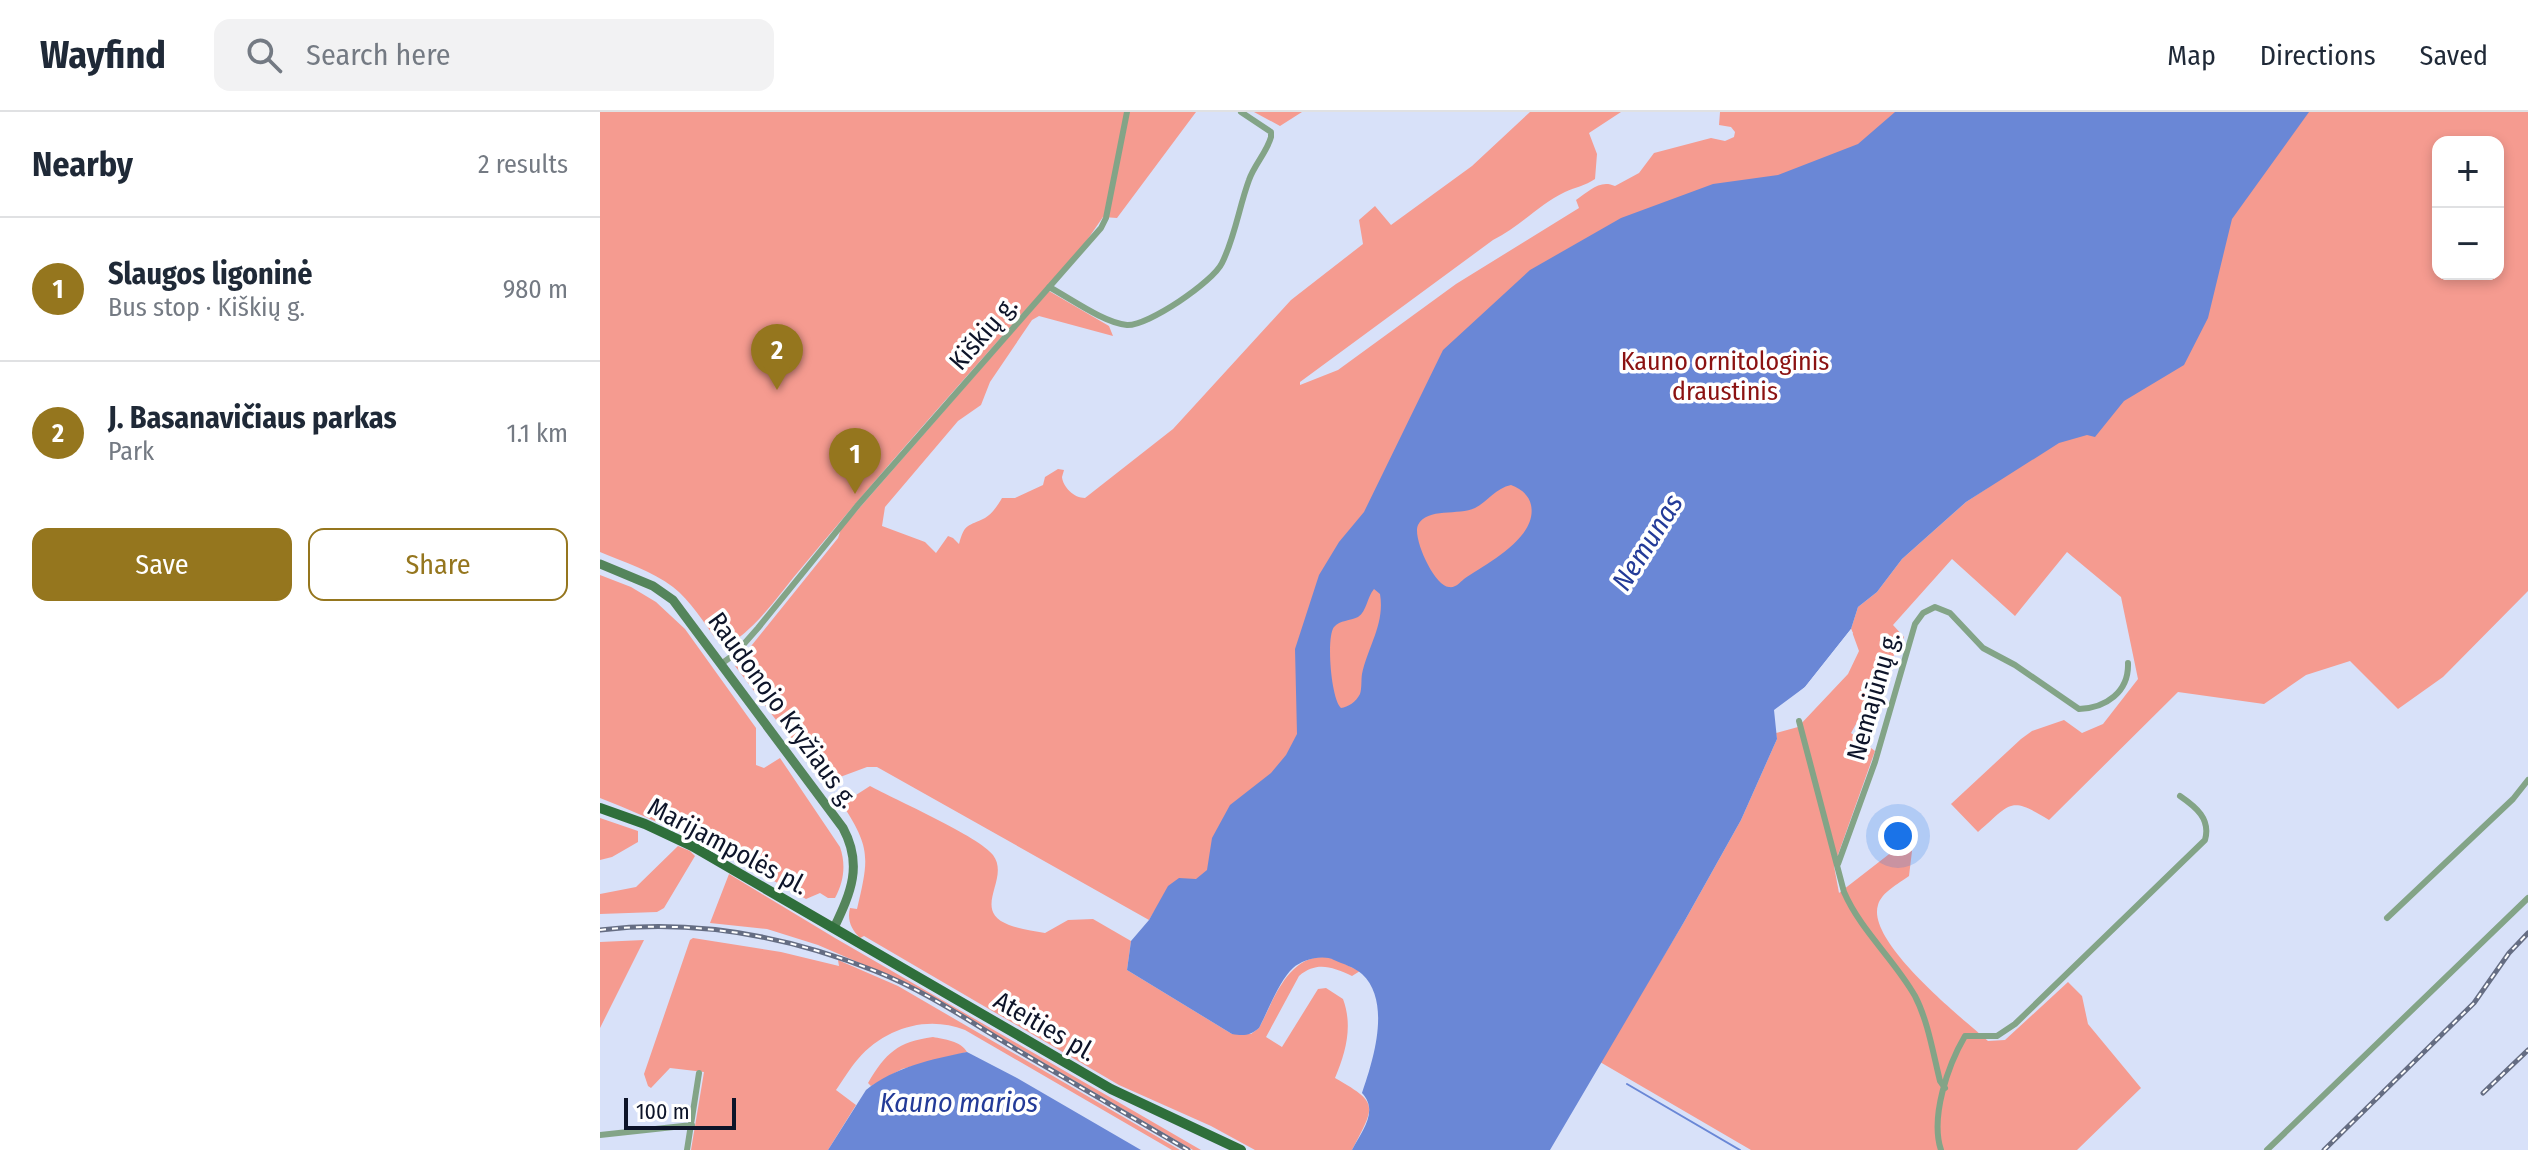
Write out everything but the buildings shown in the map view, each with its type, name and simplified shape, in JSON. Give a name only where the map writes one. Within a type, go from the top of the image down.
[{"type":"main road","name":"Raudonojo Kryžiaus g.","points":[[600,564],[653,586],[673,600],[848,837],[854,856],[854,873],[834,928]]},
{"type":"main road","name":"Marijampolės pl.","points":[[600,808],[692,846],[834,928]]},
{"type":"main road","name":"Ateities pl.","points":[[834,928],[1111,1089],[1241,1150]]},
{"type":"street","points":[[1049,287],[1095,237],[1106,218],[1127,112]]},
{"type":"street","name":"Kiškių g.","points":[[721,664],[751,636],[858,505],[1049,287],[1119,324],[1137,324],[1166,311],[1218,270],[1249,179],[1269,144],[1271,132],[1241,112]]},
{"type":"street","name":"Nemajūnų g.","points":[[1838,864],[1875,762],[1915,624],[1923,613],[1935,607],[1950,613],[1983,648],[2015,665],[2079,709],[2104,705],[2114,698],[2129,674],[2128,663]]},
{"type":"street","name":"Nemajūnų g.","points":[[1799,721],[1844,892],[1853,913],[1918,1003],[1940,1081],[1945,1088]]},
{"type":"street","points":[[2387,918],[2503,810],[2528,780]]},
{"type":"street","points":[[1941,1150],[1936,1128],[1938,1112],[1954,1053],[1965,1036],[1997,1036],[2015,1024],[2205,840],[2208,831],[2202,815],[2180,796]]},
{"type":"street","points":[[2267,1150],[2528,898]]},
{"type":"street","points":[[687,1150],[699,1073]]},
{"type":"street","points":[[600,1135],[692,1125]]},
{"type":"green space","points":[[600,112],[1196,112],[1117,218],[1103,217],[1085,243],[901,451],[761,617],[741,636],[723,644],[691,605],[665,581],[600,552]]},
{"type":"green space","points":[[1254,112],[1302,112],[1280,126]]},
{"type":"green space","points":[[1530,112],[1621,112],[1589,133],[1597,154],[1595,179],[1556,197],[1493,240],[1300,385],[1338,370],[1456,284],[1579,208],[1576,200],[1590,190],[1604,184],[1615,186],[1639,173],[1654,153],[1711,138],[1725,141],[1734,137],[1731,127],[1719,125],[1720,112],[2528,112],[2528,591],[2443,677],[2398,709],[2350,661],[2306,675],[2264,704],[2178,692],[2049,820],[2026,807],[2011,806],[1978,832],[1951,804],[2032,731],[2064,720],[2082,733],[2103,724],[2138,679],[2121,597],[2067,552],[2015,616],[1952,559],[1893,625],[1904,637],[1851,733],[1875,751],[1834,866],[1839,893],[1906,841],[1912,851],[1909,876],[1880,900],[1878,921],[1886,939],[1919,978],[1988,1041],[2005,1040],[2068,982],[2082,996],[2088,1024],[2141,1088],[2077,1150],[1751,1150],[1600,1062],[1741,820],[1777,739],[1776,733],[1798,727],[1848,674],[1859,651],[1851,629],[1858,607],[1877,592],[1902,559],[1966,502],[1989,487],[1154,912],[1149,920],[877,767],[867,767],[824,783],[735,666],[838,538],[841,529],[1049,291],[1109,326],[1113,336],[1039,316],[1032,320],[990,382],[981,405],[958,421],[885,507],[882,526],[925,542],[936,553],[948,536],[959,544],[965,528],[988,516],[1002,498],[1015,498],[1043,485],[1045,477],[1058,469],[1064,470],[1063,481],[1070,491],[1085,498],[1173,429],[1291,300],[1363,244],[1359,220],[1375,206],[1391,225],[1472,166]]},
{"type":"green space","points":[[600,575],[631,587],[656,602],[685,629],[756,728],[756,765],[764,768],[780,758],[840,847],[843,873],[835,898],[820,893],[806,899],[705,845],[600,798]]},
{"type":"green space","points":[[870,786],[972,838],[993,855],[998,874],[992,903],[998,919],[1009,925],[1045,933],[1068,920],[1093,919],[1131,941],[1127,970],[1232,1034],[1251,1034],[1259,1028],[1283,982],[1300,964],[1329,957],[1360,971],[1352,976],[1325,967],[1306,971],[1299,976],[1266,1037],[1282,1047],[1318,989],[1326,988],[1343,999],[1348,1019],[1347,1039],[1335,1078],[1360,1094],[1369,1107],[1365,1124],[1352,1150],[1255,1150],[1211,1126],[1119,1085],[864,936],[860,938],[850,924],[849,912],[850,908],[857,909],[865,854],[858,832],[842,804]]},
{"type":"green space","points":[[600,818],[638,831],[638,842],[612,857],[600,860]]},
{"type":"green space","points":[[678,846],[695,856],[664,908],[657,912],[600,914],[600,894],[636,887]]},
{"type":"green space","points":[[729,874],[1201,1150],[1193,1150],[944,1004],[883,973],[818,945],[767,929],[710,923]]},
{"type":"green space","points":[[693,938],[781,952],[839,966],[838,960],[898,986],[1180,1150],[1172,1150],[965,1030],[922,1024],[881,1039],[858,1059],[836,1090],[856,1105],[828,1150],[691,1150],[704,1072],[670,1068],[651,1088],[644,1074]]},
{"type":"green space","points":[[644,940],[600,1028],[600,942]]},
{"type":"green space","points":[[933,1037],[957,1043],[967,1052],[902,1069],[871,1086],[868,1083],[887,1057],[901,1046]]},
{"type":"water","name":"Kauno ornitologinis draustinis","points":[[1895,112],[2309,112],[2232,219],[2208,318],[2184,365],[2124,401],[2095,437],[2087,435],[2059,443],[1966,502],[1902,559],[1877,592],[1858,607],[1851,629],[1805,687],[1774,710],[1777,739],[1741,820],[1550,1150],[1352,1150],[1369,1114],[1367,1100],[1362,1093],[1375,1049],[1378,1016],[1371,986],[1362,974],[1329,958],[1302,963],[1283,980],[1259,1028],[1249,1034],[1236,1035],[1127,970],[1131,941],[1149,920],[1168,886],[1179,878],[1196,879],[1207,870],[1212,838],[1230,805],[1271,773],[1286,755],[1297,734],[1295,649],[1319,575],[1339,542],[1364,512],[1443,350],[1530,270],[1621,218],[1713,184],[1778,175],[1858,144]],"holes":[[[1511,485],[1524,492],[1530,501],[1531,517],[1527,528],[1497,558],[1457,585],[1443,585],[1431,570],[1418,540],[1418,525],[1422,519],[1475,508]],[[1374,589],[1380,594],[1380,615],[1362,674],[1360,694],[1352,704],[1341,708],[1332,681],[1332,633],[1336,625],[1361,614]]]},
{"type":"water","name":"Kauno marios","points":[[967,1052],[1141,1150],[828,1150],[866,1090],[877,1082],[914,1065]]},
{"type":"pier","points":[[1851,629],[1853,633],[1808,689],[1787,707],[1785,704],[1805,687]]},
{"type":"waterway","points":[[1627,1084],[1740,1150]]},
{"type":"railway","points":[[600,930],[670,927],[740,933],[809,948],[875,971],[931,998],[1188,1150]]},
{"type":"railway","points":[[2324,1150],[2474,1003],[2509,953],[2528,933]]},
{"type":"railway","points":[[2483,1093],[2528,1050]]},
{"type":"place","name":"J. Basanavičiaus parkas","points":[[777,390]]},
{"type":"place","name":"Slaugos ligoninė","points":[[855,494]]},
{"type":"water label","name":"Nemunas","points":[[1647,542]]}]
